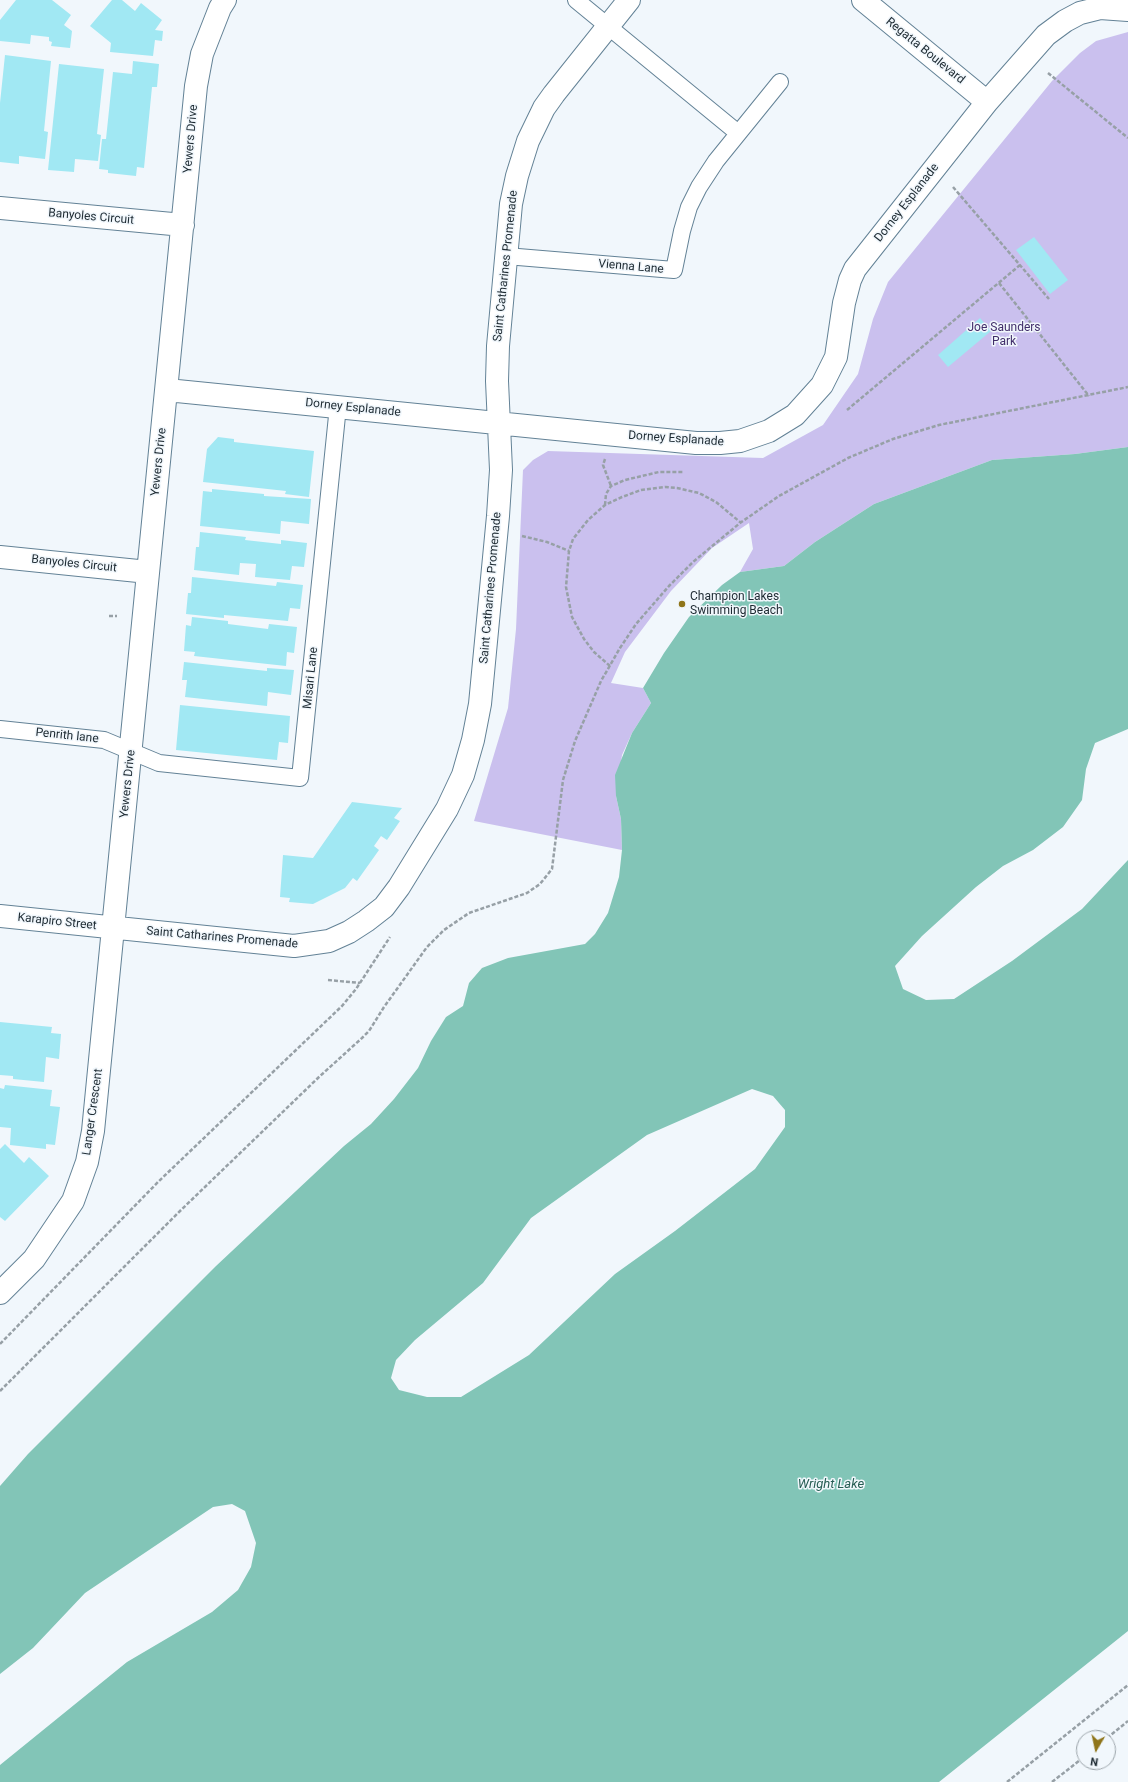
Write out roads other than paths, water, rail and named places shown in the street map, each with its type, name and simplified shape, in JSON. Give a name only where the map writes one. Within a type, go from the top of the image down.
[{"type":"street","name":"Yewers Drive","points":[[113,928],[196,86],[202,54],[220,8],[225,0]]},
{"type":"street","name":"Saint Catharines Promenade","points":[[113,928],[281,945],[308,945],[329,941],[349,932],[384,907],[399,888],[447,809],[463,775],[473,740],[480,704],[501,470],[498,422],[498,346],[514,189],[528,141],[554,94],[629,0]]},
{"type":"street","name":"Regatta Boulevard","points":[[863,0],[987,102]]},
{"type":"street","name":"Dorney Esplanade","points":[[167,390],[696,442],[720,443],[740,441],[754,437],[783,424],[806,404],[822,385],[829,373],[839,343],[847,292],[855,269],[987,102],[1046,35],[1065,21],[1080,14],[1100,8],[1128,10]]},
{"type":"street","name":"Banyoles Circuit","points":[[0,208],[183,226]]},
{"type":"street","name":"Banyoles Circuit","points":[[0,557],[148,572]]},
{"type":"street","name":"Karapiro Street","points":[[0,916],[113,928]]},
{"type":"street","name":"Langer Crescent","points":[[0,1293],[34,1259],[58,1225],[73,1201],[87,1162],[93,1131],[113,928]]},
{"type":"lane","points":[[576,0],[738,133]]},
{"type":"lane","name":"Vienna Lane","points":[[506,256],[674,270],[682,231],[689,207],[699,187],[716,161],[780,82]]},
{"type":"lane","name":"Misari Lane","points":[[131,751],[158,763],[300,778],[338,406]]},
{"type":"lane","name":"Penrith lane","points":[[0,729],[104,740],[131,751]]},
{"type":"water","name":"Wright Lake","points":[[1128,447],[1128,729],[1095,743],[1086,769],[1082,800],[1063,827],[1033,850],[1003,866],[976,887],[922,936],[895,966],[903,989],[926,1000],[954,999],[1012,961],[1082,909],[1128,860],[1128,1631],[939,1782],[0,1782],[0,1765],[127,1662],[212,1612],[238,1590],[251,1567],[256,1543],[245,1511],[232,1504],[213,1507],[85,1593],[33,1648],[0,1674],[0,1486],[28,1454],[216,1266],[344,1146],[371,1124],[394,1099],[418,1068],[431,1041],[446,1017],[463,1006],[469,983],[482,968],[508,958],[585,944],[595,934],[608,913],[619,877],[622,850],[621,819],[616,796],[615,775],[632,733],[651,703],[643,688],[664,653],[689,617],[722,585],[740,572],[784,566],[815,542],[874,504],[992,460],[1075,454]],"holes":[[[752,1089],[773,1096],[785,1110],[785,1127],[755,1169],[675,1231],[615,1274],[529,1355],[461,1397],[427,1397],[399,1390],[391,1378],[396,1360],[415,1340],[483,1283],[531,1218],[647,1135]]]},
{"type":"place","name":"Champion Lakes Swimming Beach","points":[[682,604]]},
{"type":"park label","name":"Joe Saunders Park","points":[[1004,335]]}]
